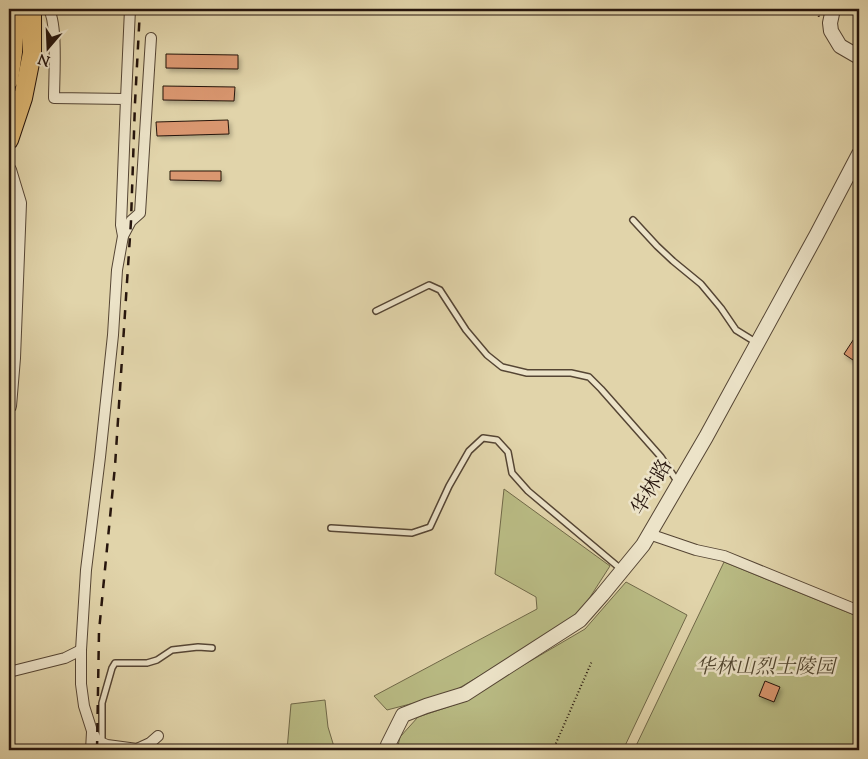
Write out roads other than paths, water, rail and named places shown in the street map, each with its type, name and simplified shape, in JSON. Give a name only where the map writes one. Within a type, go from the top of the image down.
[{"type":"highway","points":[[9,80],[14,52],[16,9]]},
{"type":"highway","points":[[9,140],[16,97],[32,53],[32,9]]},
{"type":"street","points":[[48,9],[51,12],[54,25],[54,98],[126,99]]},
{"type":"street","points":[[123,236],[121,225],[130,9]]},
{"type":"street","points":[[833,9],[830,23],[831,31],[840,46],[859,57]]},
{"type":"street","points":[[150,38],[140,213],[131,221],[123,236],[117,270],[113,335],[86,570],[81,650],[84,706],[97,740],[107,744],[137,749],[150,743],[158,736]]},
{"type":"street","name":"华林路","points":[[386,750],[403,715],[464,694],[580,620],[643,545],[706,438],[859,154]]},
{"type":"street","points":[[9,170],[19,203],[13,358],[9,406]]},
{"type":"street","points":[[649,534],[696,550],[724,556],[859,611]]},
{"type":"street","points":[[9,672],[65,658],[81,650]]},
{"type":"street","points":[[91,750],[92,731]]},
{"type":"lane","points":[[633,220],[657,246],[700,284],[721,308],[736,330],[758,343]]},
{"type":"lane","points":[[376,311],[429,285],[440,290],[466,330],[487,355],[502,367],[527,373],[571,373],[588,377],[661,456],[679,483]]},
{"type":"lane","points":[[331,528],[412,533],[430,527],[449,486],[469,451],[484,438],[498,440],[508,452],[512,473],[528,491],[622,570]]},
{"type":"lane","points":[[102,742],[102,703],[115,663],[147,664],[172,650],[198,647],[212,648]]},
{"type":"railway","points":[[97,750],[99,631],[115,466],[131,221],[140,9]]},
{"type":"park label","name":"华林山烈士陵园","points":[[765,668]]}]
